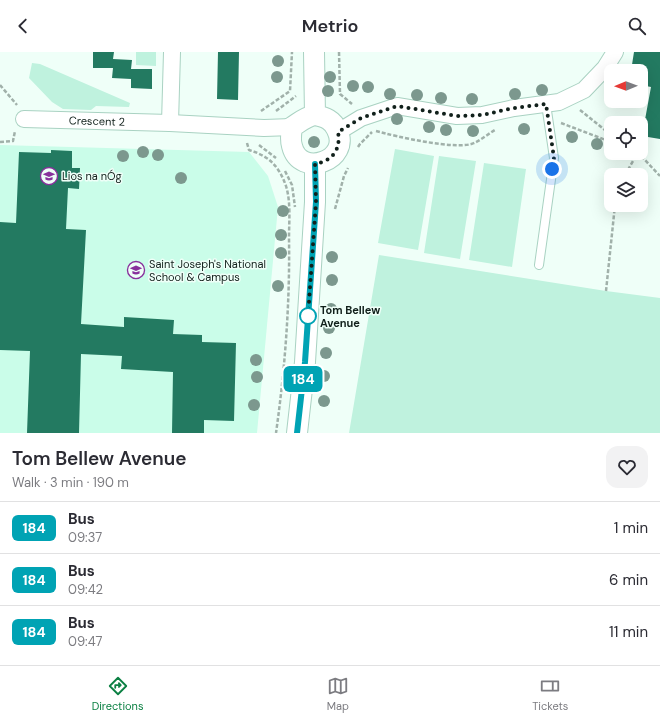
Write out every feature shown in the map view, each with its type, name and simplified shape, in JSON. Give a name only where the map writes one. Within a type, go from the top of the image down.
[{"type":"street","points":[[170,123],[172,52]]},
{"type":"street","points":[[314,52],[315,115]]},
{"type":"street","points":[[338,132],[361,118],[397,106],[457,116],[482,115],[514,108],[553,103],[584,90],[605,68],[615,52]]},
{"type":"street","points":[[308,116],[323,116],[335,125],[338,132],[340,139],[335,154],[323,163],[308,163],[301,159],[292,148],[292,127],[308,116]]},
{"type":"street","name":"Crescent 2","points":[[20,122],[170,123],[250,127],[292,127]]},
{"type":"street","points":[[297,433],[305,362],[316,202],[315,164]]},
{"type":"lane","points":[[539,265],[554,158],[553,103]]},
{"type":"path","points":[[280,161],[256,143],[248,120],[290,91],[292,52]]},
{"type":"path","points":[[276,433],[288,306],[289,208],[286,187],[276,165],[262,154],[249,150],[247,144],[250,127],[297,95]]},
{"type":"path","points":[[553,103],[581,111],[604,129]]},
{"type":"path","points":[[0,142],[13,141],[20,122]]},
{"type":"path","points":[[357,150],[360,144],[374,130]]},
{"type":"path","points":[[645,160],[660,176]]},
{"type":"path","points":[[333,214],[344,176],[350,163]]},
{"type":"path","points":[[283,167],[292,185],[295,214]]},
{"type":"path","points":[[606,291],[614,212]]},
{"type":"shaded area","points":[[136,52],[156,52],[156,66],[136,65]]},
{"type":"shaded area","points":[[32,63],[40,64],[130,103],[129,107],[96,106],[91,110],[63,109],[52,102],[29,78]]},
{"type":"shaded area","name":"Saint Joseph's National School & Campus","points":[[0,145],[249,152],[268,176],[278,207],[257,433],[0,433]]},
{"type":"shaded area","points":[[395,149],[434,156],[418,250],[378,243]]},
{"type":"shaded area","points":[[439,156],[476,161],[460,259],[424,253]]},
{"type":"shaded area","points":[[484,163],[526,169],[512,267],[469,260]]},
{"type":"shaded area","points":[[379,255],[606,291],[660,298],[660,433],[349,433]]},
{"type":"building","points":[[93,52],[114,52],[113,59],[132,60],[131,69],[152,69],[152,89],[131,88],[131,79],[112,78],[113,68],[93,68]]},
{"type":"building","points":[[218,52],[239,52],[238,100],[217,99]]},
{"type":"building","points":[[634,52],[660,52],[660,139],[648,137],[648,116],[646,116],[651,87],[648,86],[648,64],[632,64]]},
{"type":"building","points":[[51,150],[72,151],[72,168],[80,168],[79,189],[68,188],[66,229],[86,230],[81,324],[124,327],[124,317],[174,320],[173,334],[202,335],[202,342],[236,343],[234,421],[204,420],[204,433],[172,433],[173,372],[121,369],[122,356],[81,354],[79,433],[27,433],[30,351],[0,350],[0,222],[16,223],[19,152],[51,153]]},
{"type":"bus line","name":"184","points":[[297,433],[305,362],[316,202],[315,164]]},
{"type":"place","name":"Lios na nÓg","points":[[49,176]]},
{"type":"place","name":"Saint Joseph's National School & Campus","points":[[136,270]]},
{"type":"place","name":"Tom Bellew Avenue","points":[[308,316]]},
{"type":"route","points":[[308,316],[316,202],[315,164],[323,163],[335,154],[340,139],[338,132],[361,118],[397,106],[457,116],[482,115],[514,108],[546,104],[554,158],[552,169]]}]
